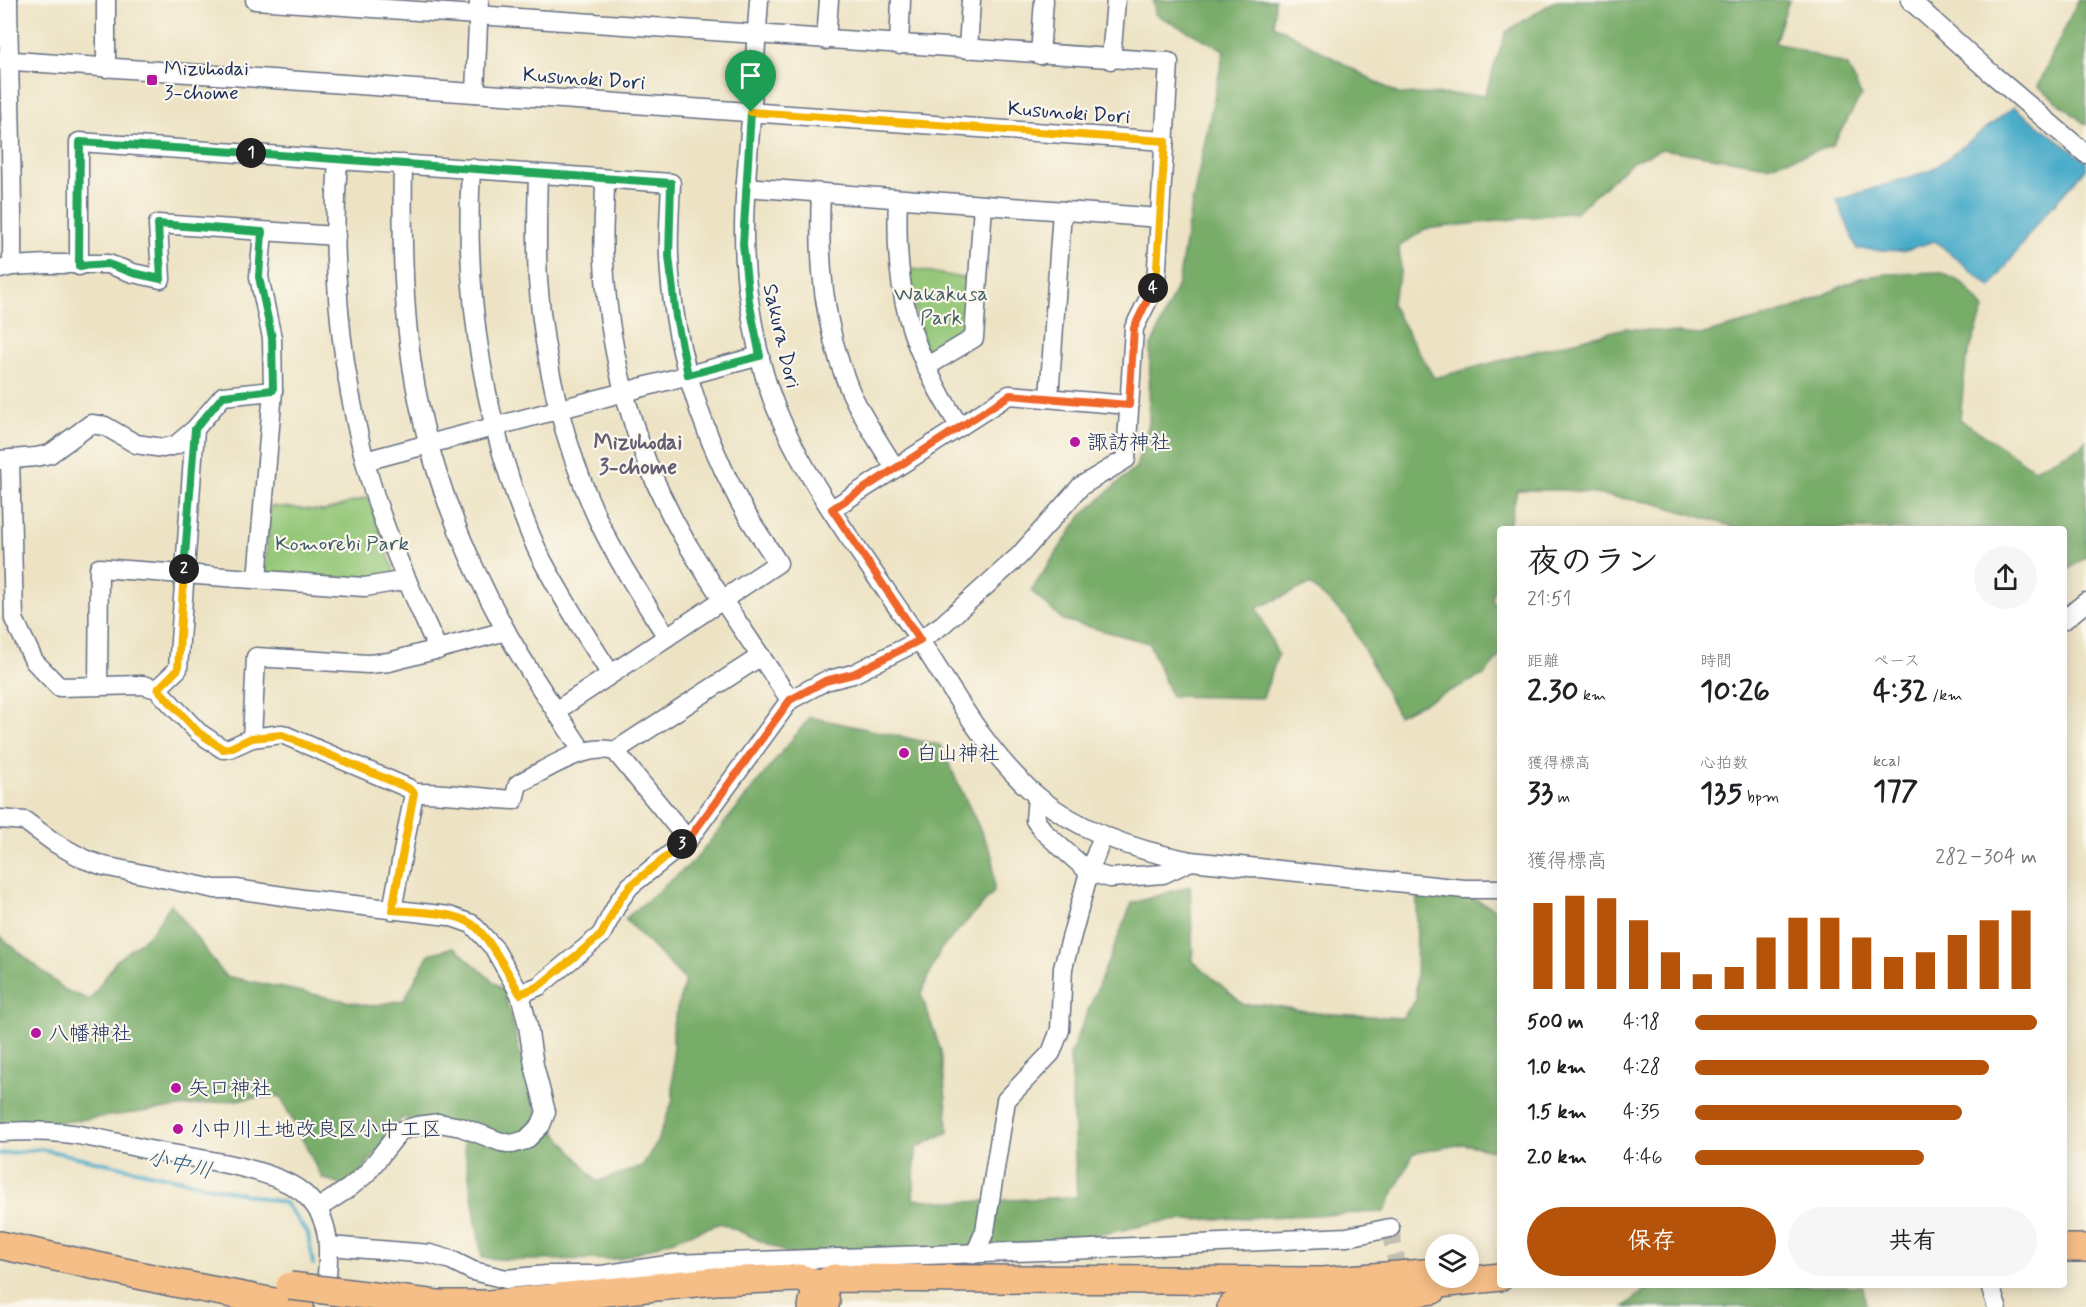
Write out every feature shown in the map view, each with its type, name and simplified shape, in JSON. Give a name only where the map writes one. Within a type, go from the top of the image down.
[{"type":"highway","points":[[0,1245],[122,1270],[295,1297],[334,1284],[437,1304],[489,1304],[715,1281],[799,1278],[811,1281],[819,1302]]},
{"type":"highway","points":[[2067,1248],[2086,1248]]},
{"type":"highway","points":[[0,1256],[239,1307]]},
{"type":"highway","points":[[1479,1269],[1497,1268]]},
{"type":"highway","points":[[819,1302],[834,1278],[1322,1281],[1425,1273]]},
{"type":"highway","points":[[1231,1307],[1497,1277]]},
{"type":"highway","points":[[1292,1307],[1497,1282]]},
{"type":"street","points":[[8,0],[4,60],[13,189],[6,268],[47,264],[79,266],[108,264],[133,273],[161,279],[158,224],[336,236]]},
{"type":"street","points":[[106,0],[106,68]]},
{"type":"street","points":[[255,0],[479,7],[757,35],[1168,62],[1156,284],[1134,328],[1126,459],[1081,486],[1019,556],[942,625],[920,640],[853,674],[825,681],[790,700],[688,840],[630,886],[619,901],[601,935],[539,986],[520,994]]},
{"type":"street","name":"Sakura Dori","points":[[759,0],[743,244],[749,301],[760,356],[779,415],[798,455],[993,751],[1037,796],[1072,820],[1103,836],[1161,855],[1191,861],[1464,889],[1497,889]]},
{"type":"street","points":[[826,40],[829,0]]},
{"type":"street","points":[[898,45],[901,0]]},
{"type":"street","points":[[968,50],[971,0]]},
{"type":"street","points":[[1040,55],[1044,0]]},
{"type":"street","points":[[1111,60],[1116,0]]},
{"type":"street","points":[[1910,0],[2086,154]]},
{"type":"street","points":[[475,93],[479,7]]},
{"type":"street","name":"Kusunoki Dori","points":[[4,60],[1165,141]]},
{"type":"street","points":[[79,266],[80,142],[671,183],[669,256],[676,317],[688,375],[707,433],[739,501],[778,563],[556,711]]},
{"type":"street","points":[[338,159],[335,201],[340,331],[354,414],[365,461],[388,532],[438,650]]},
{"type":"street","points":[[403,164],[402,243],[409,341],[415,383],[443,487],[459,532],[506,631],[583,753]]},
{"type":"street","points":[[471,168],[468,220],[474,320],[493,426],[521,512],[542,559],[610,674]]},
{"type":"street","points":[[538,174],[538,279],[548,361],[569,445],[600,523],[619,560],[667,637]]},
{"type":"street","points":[[605,179],[604,261],[612,339],[624,392],[653,476],[682,534],[790,700]]},
{"type":"street","points":[[745,188],[1160,218]]},
{"type":"street","points":[[821,193],[819,239],[827,317],[850,389],[871,430],[895,468]]},
{"type":"street","points":[[898,199],[897,256],[903,299],[912,337],[939,394],[960,427]]},
{"type":"street","points":[[926,368],[975,338],[983,205]]},
{"type":"street","points":[[1049,398],[1062,211]]},
{"type":"street","points":[[257,579],[273,390],[272,338],[259,277],[262,232]]},
{"type":"street","points":[[365,461],[760,356]]},
{"type":"street","points":[[273,390],[223,396],[195,429],[176,445],[163,448],[136,444],[105,426],[91,424],[50,454],[5,459],[14,619],[34,661],[59,687],[143,685],[158,689],[198,732],[223,749],[252,738],[282,735],[408,788],[414,793],[446,792],[480,798],[514,800],[518,784],[583,753],[605,748],[615,751],[688,840]]},
{"type":"street","points":[[832,509],[1010,395],[1129,405]]},
{"type":"street","points":[[158,689],[178,669],[195,429]]},
{"type":"street","points":[[98,685],[99,568],[365,587],[407,580]]},
{"type":"street","points":[[2067,618],[2086,602]]},
{"type":"street","points":[[252,738],[256,657],[368,664],[389,662],[506,631]]},
{"type":"street","points":[[615,751],[761,656]]},
{"type":"street","points":[[392,910],[414,793]]},
{"type":"street","points":[[1037,796],[1035,820],[1045,833],[1089,872],[1110,878],[1163,874],[1191,861]]},
{"type":"street","points":[[0,819],[25,821],[55,843],[84,859],[104,866],[215,889],[236,889],[449,916],[472,924],[494,948],[520,994],[546,1112],[542,1125],[526,1140],[512,1144],[461,1127],[439,1123],[400,1131],[366,1174],[316,1209]]},
{"type":"street","points":[[975,1254],[986,1231],[1006,1100],[1051,1053],[1060,1030],[1064,968],[1089,872],[1103,836]]},
{"type":"street","points":[[0,1132],[64,1133],[261,1173],[283,1180],[303,1192],[323,1219],[334,1284]]},
{"type":"street","points":[[329,1246],[430,1254],[451,1260],[473,1271],[506,1279],[546,1275],[602,1275],[673,1264],[975,1254],[1347,1237],[1390,1228]]},
{"type":"street","points":[[1991,1288],[1997,1307]]},
{"type":"green space","points":[[1153,0],[1275,0],[1274,25],[1398,94],[1485,95],[1506,32],[1556,0],[1789,0],[1775,42],[1848,66],[1861,96],[1832,146],[1767,166],[1662,149],[1632,162],[1576,212],[1425,229],[1399,247],[1401,271],[1391,304],[1434,378],[1625,328],[1700,335],[1799,306],[1860,278],[1886,274],[1941,272],[1964,284],[1984,309],[1966,361],[1960,419],[2034,469],[2080,447],[2086,440],[2086,557],[2067,570],[2067,526],[1730,526],[1654,503],[1567,490],[1517,490],[1509,526],[1497,526],[1497,578],[1492,600],[1497,606],[1497,660],[1484,675],[1398,715],[1348,619],[1310,584],[1257,608],[1278,655],[1263,698],[1171,696],[1149,643],[1063,620],[1031,591],[1081,516],[1136,467],[1149,424],[1150,349],[1178,284],[1189,218],[1224,50],[1155,14]]},
{"type":"green space","points":[[2078,0],[2086,0],[2086,125],[2038,86]]},
{"type":"green space","name":"Wakakusa Park","points":[[903,267],[974,280],[970,334],[929,360]]},
{"type":"green space","name":"Komorebi Park","points":[[368,497],[395,574],[363,580],[265,573],[270,506],[325,511]]},
{"type":"green space","points":[[810,717],[940,745],[993,857],[994,892],[940,950],[921,994],[941,1051],[948,1132],[916,1148],[913,1199],[963,1202],[1077,1197],[1070,1055],[1132,903],[1190,886],[1193,961],[1244,1005],[1263,1004],[1317,1013],[1402,1018],[1416,1000],[1417,899],[1448,888],[1490,906],[1497,912],[1497,1151],[1463,1144],[1414,1153],[1384,1212],[1165,1221],[1084,1238],[803,1260],[721,1223],[619,1259],[523,1260],[482,1258],[461,1127],[402,1118],[349,1188],[322,1178],[280,1096],[0,1130],[0,936],[65,990],[90,1000],[116,961],[150,934],[171,904],[225,976],[370,1006],[404,1000],[429,954],[454,947],[504,991],[534,1106],[597,1182],[642,1166],[656,1144],[673,1100],[673,1024],[685,980],[625,919],[694,861]]},
{"type":"green space","points":[[1863,1288],[1866,1307],[1624,1307],[1646,1289]]},
{"type":"water","points":[[2014,107],[2086,161],[2086,169],[2038,222],[1991,287],[1935,241],[1903,251],[1857,249],[1837,200],[1932,170]]},
{"type":"waterway","name":"小中川","points":[[0,1154],[41,1149],[285,1203],[308,1234],[313,1264]]},
{"type":"tunnel","points":[[1390,1228],[1401,1286]]},
{"type":"place","name":"Mizuhodai 3-chome","points":[[152,80]]},
{"type":"place","name":"諏訪神社","points":[[1075,442]]},
{"type":"place","name":"白山神社","points":[[904,753]]},
{"type":"place","name":"八幡神社","points":[[36,1033]]},
{"type":"place","name":"矢口神社","points":[[176,1088]]},
{"type":"place","name":"小中川土地改良区小中工区","points":[[178,1129]]},
{"type":"district","name":"Mizuhodai 3-chome","points":[[638,454]]},
{"type":"route","points":[[751,112],[1165,141],[1156,284],[1134,328],[1129,405],[1010,395],[832,509],[920,640],[853,674],[825,681],[790,700],[688,840],[630,886],[619,901],[601,935],[539,986],[520,994],[494,948],[472,924],[449,916],[392,910],[414,793],[408,788],[282,735],[252,738],[223,749],[198,732],[158,689],[178,669],[195,429],[223,396],[273,390],[272,338],[259,277],[262,232],[158,224],[161,279],[133,273],[108,264],[79,266],[80,142],[671,183],[669,256],[676,317],[688,375],[760,356],[749,301],[743,244],[751,112]]}]
